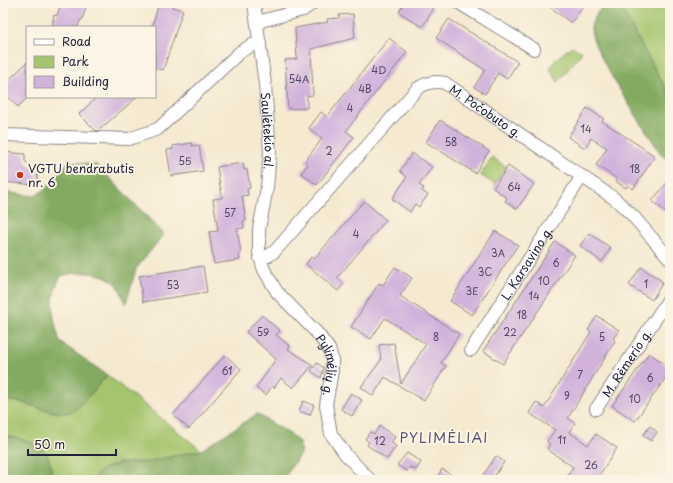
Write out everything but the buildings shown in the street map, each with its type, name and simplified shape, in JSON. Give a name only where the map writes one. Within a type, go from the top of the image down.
[{"type":"street","name":"Saulėtekio al.","points":[[254,3],[269,119],[270,152],[267,188],[258,244],[260,258]]},
{"type":"street","points":[[257,22],[303,10],[314,3]]},
{"type":"street","points":[[459,3],[534,49]]},
{"type":"street","points":[[3,135],[129,140],[158,130],[240,52],[252,45],[260,43]]},
{"type":"street","name":"M. Počobuto g.","points":[[260,258],[268,256],[274,251],[417,89],[426,83],[436,82],[445,83],[615,199],[633,216],[670,259]]},
{"type":"street","name":"L. Karsavino g.","points":[[471,350],[582,176]]},
{"type":"street","name":"Pylimėlių g.","points":[[260,258],[269,281],[277,292],[323,339],[329,349],[332,359],[332,371],[326,405],[331,434],[346,454],[370,480]]},
{"type":"street","name":"M. Rėmerio g.","points":[[596,409],[670,297]]},
{"type":"green space","points":[[608,3],[618,3],[670,96],[670,162],[661,154],[620,91],[593,39],[591,28],[593,21],[599,10]]},
{"type":"green space","points":[[618,3],[662,3],[670,18],[670,96]]},
{"type":"green space","points":[[572,46],[582,52],[558,82],[550,69],[556,59]]},
{"type":"green space","points":[[492,157],[506,167],[495,184],[480,175]]},
{"type":"green space","points":[[68,162],[97,165],[164,234],[136,269],[126,304],[118,286],[106,277],[91,273],[76,273],[61,276],[54,293],[53,301],[55,325],[60,342],[107,375],[76,409],[65,413],[48,411],[21,402],[3,401],[3,192],[35,196],[47,188]]},
{"type":"green space","points":[[107,375],[201,450],[149,462],[119,464],[106,468],[92,480],[46,480],[51,470],[10,436],[3,436],[3,401],[21,402],[48,411],[65,413],[76,409]]},
{"type":"green space","points":[[257,414],[290,434],[299,442],[301,452],[283,480],[92,480],[102,469],[120,463],[147,462],[201,450]]},
{"type":"green space","points":[[3,436],[14,437],[27,441],[44,450],[48,456],[52,470],[46,480],[3,480]]},
{"type":"place","name":"VGTU bendrabutis nr. 6","points":[[20,175]]},
{"type":"district","name":"PYLIMĖLIAI","points":[[444,437]]}]
